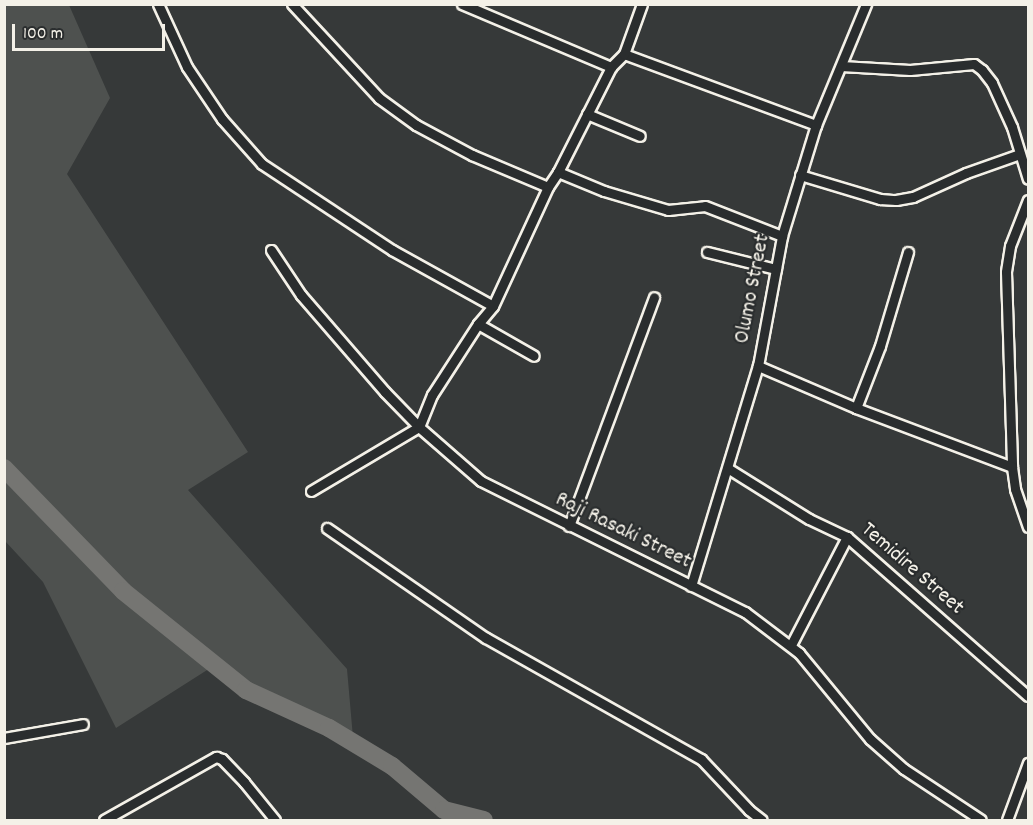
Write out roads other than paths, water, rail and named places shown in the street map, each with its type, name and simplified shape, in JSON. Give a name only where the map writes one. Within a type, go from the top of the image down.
[{"type":"street","points":[[158,4],[187,68],[228,127],[262,164],[392,250],[493,306]]},
{"type":"street","points":[[292,4],[379,98],[416,125],[472,155],[548,186]]},
{"type":"street","points":[[462,4],[611,68]]},
{"type":"street","points":[[311,491],[418,427],[432,395],[478,324],[493,306],[548,186],[558,172],[611,68],[624,54],[642,4]]},
{"type":"street","name":"Olumo Street","points":[[691,586],[729,469],[758,366],[782,236],[800,175],[816,125],[866,4]]},
{"type":"street","points":[[624,54],[816,125]]},
{"type":"street","points":[[842,66],[910,70],[974,64],[992,83],[1012,128],[1029,178]]},
{"type":"street","points":[[587,114],[640,135]]},
{"type":"street","points":[[800,175],[880,199],[896,200],[913,197],[966,173],[1020,154]]},
{"type":"street","points":[[558,172],[604,191],[668,210],[705,206],[782,236]]},
{"type":"street","points":[[1029,200],[1006,259],[1012,467],[1015,489],[1029,527]]},
{"type":"street","name":"Raji Rasaki Street","points":[[271,250],[283,271],[327,327],[418,427],[481,481],[691,586],[710,592],[745,612],[790,645],[879,746],[904,769],[981,820]]},
{"type":"street","points":[[707,252],[776,269]]},
{"type":"street","points":[[856,408],[880,346],[908,252]]},
{"type":"street","points":[[568,526],[654,297]]},
{"type":"street","points":[[478,324],[534,356]]},
{"type":"street","points":[[758,366],[856,408],[1012,467]]},
{"type":"street","name":"Temidire Street","points":[[729,469],[808,519],[847,537],[1029,696]]},
{"type":"street","points":[[327,528],[486,638],[701,759],[749,810],[762,820]]},
{"type":"street","points":[[790,645],[847,537]]},
{"type":"street","points":[[4,738],[83,724]]},
{"type":"street","points":[[104,820],[216,758],[222,759],[276,820]]},
{"type":"street","points":[[1007,820],[1029,763]]},
{"type":"waterway","points":[[4,468],[123,591],[246,690],[329,728],[392,766],[444,810],[484,820]]}]
